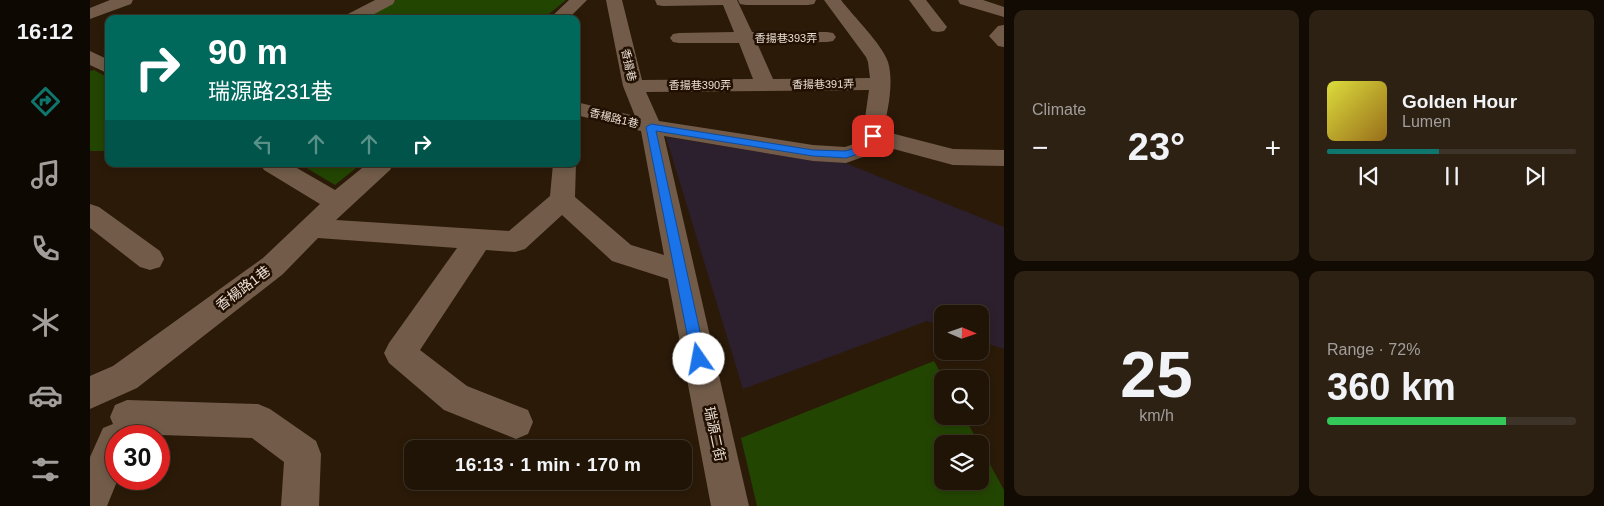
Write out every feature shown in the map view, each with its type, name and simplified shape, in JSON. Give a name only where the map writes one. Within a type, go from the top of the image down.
[{"type":"street","points":[[90,14],[125,0]]},
{"type":"street","points":[[359,15],[387,0]]},
{"type":"street","points":[[562,15],[579,0]]},
{"type":"street","name":"香揚巷","points":[[614,0],[633,86],[651,127]]},
{"type":"street","points":[[663,1],[727,0],[766,85]]},
{"type":"street","points":[[746,0],[808,0]]},
{"type":"street","points":[[832,0],[878,60],[879,84],[873,136],[953,157],[1004,158]]},
{"type":"street","points":[[918,0],[938,26]]},
{"type":"street","points":[[966,0],[1004,12]]},
{"type":"street","points":[[1004,30],[998,36],[1004,42]]},
{"type":"street","name":"香揚巷393弄","points":[[679,38],[827,37]]},
{"type":"street","points":[[90,57],[105,66]]},
{"type":"street","name":"香揚巷391弄","points":[[766,85],[879,84]]},
{"type":"street","name":"香揚巷390弄","points":[[633,86],[766,85]]},
{"type":"street","name":"香楊路1巷","points":[[580,109],[651,127],[813,153],[846,155],[866,148],[873,136]]},
{"type":"street","name":"瑞源二街","points":[[651,127],[730,506]]},
{"type":"street","points":[[277,167],[337,203]]},
{"type":"street","name":"香楊路1巷","points":[[90,392],[125,377],[273,266],[337,203],[379,167]]},
{"type":"street","points":[[312,228],[515,242],[562,200],[565,167]]},
{"type":"street","points":[[562,200],[622,253],[680,271]]},
{"type":"street","points":[[90,214],[150,259]]},
{"type":"street","points":[[479,239],[400,353],[456,398],[516,422]]},
{"type":"street","points":[[122,425],[125,377]]},
{"type":"street","points":[[170,428],[258,421],[303,454],[300,506]]},
{"type":"street","points":[[90,500],[105,467]]},
{"type":"shaded area","points":[[666,137],[815,161],[845,163],[1004,227],[1004,349],[989,344],[989,305],[934,305],[934,324],[927,321],[743,389]]},
{"type":"green space","points":[[396,0],[566,0],[548,15],[369,15]]},
{"type":"green space","points":[[94,70],[105,76],[104,151],[90,151],[90,71]]},
{"type":"green space","points":[[305,167],[357,167],[335,185]]},
{"type":"green space","points":[[934,361],[939,370],[934,370],[934,425],[969,425],[974,435],[934,435],[934,490],[989,490],[989,462],[1004,490],[1004,506],[757,506],[741,438]]},
{"type":"route","points":[[699,359],[651,127],[813,153],[846,155],[866,148],[873,136]]}]
